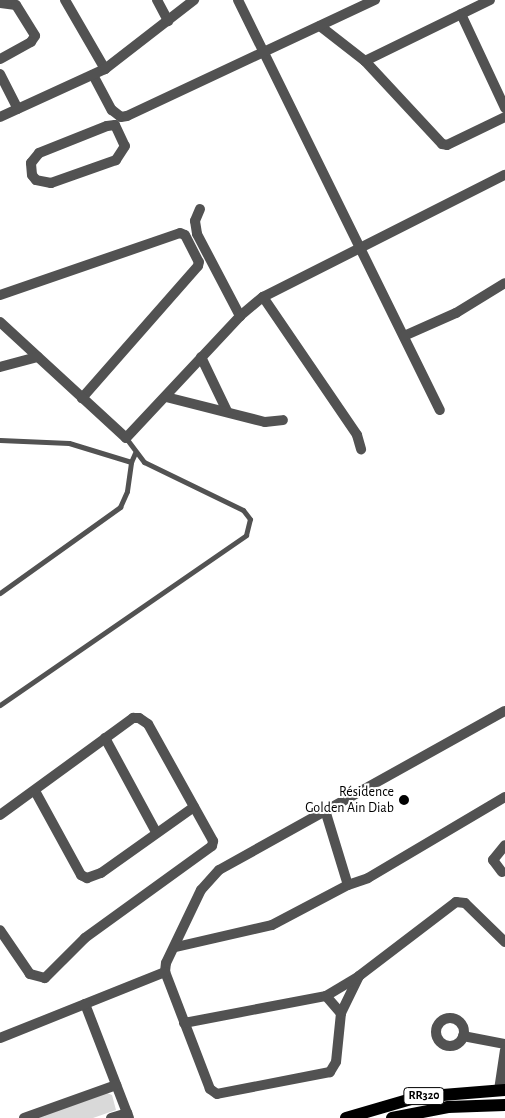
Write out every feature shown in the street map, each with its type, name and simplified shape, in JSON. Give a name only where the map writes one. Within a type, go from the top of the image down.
[{"type":"main road","name":"RR320","points":[[346,1118],[418,1097],[502,1090]]},
{"type":"main road","name":"RR320","points":[[392,1118],[448,1107],[505,1105]]},
{"type":"street","points":[[66,0],[105,69]]},
{"type":"street","points":[[157,0],[168,21]]},
{"type":"street","points":[[0,117],[105,69],[194,0]]},
{"type":"street","points":[[238,0],[358,248],[440,410]]},
{"type":"street","points":[[93,75],[118,121],[125,146],[116,160],[52,183],[36,180],[32,175],[30,163],[39,153],[107,126],[118,121],[145,110],[375,0]]},
{"type":"street","points":[[365,61],[490,0]]},
{"type":"street","points":[[0,3],[16,5],[35,36],[31,42],[0,59]]},
{"type":"street","points":[[461,14],[505,108]]},
{"type":"street","points":[[320,26],[365,61],[444,145],[505,117]]},
{"type":"street","points":[[0,74],[18,109]]},
{"type":"street","points":[[0,322],[126,438],[166,398],[240,316],[263,298],[505,174]]},
{"type":"street","points":[[200,209],[195,221],[197,234],[240,316]]},
{"type":"street","points":[[0,295],[180,233],[185,235],[199,262],[198,266],[82,398]]},
{"type":"street","points":[[404,336],[456,313],[505,283]]},
{"type":"street","points":[[263,298],[358,434],[361,448]]},
{"type":"street","points":[[0,367],[38,357]]},
{"type":"street","points":[[201,357],[227,412]]},
{"type":"street","points":[[166,398],[271,423],[283,420]]},
{"type":"street","points":[[359,976],[341,1013],[336,1062],[330,1072],[217,1094],[210,1089],[165,972],[166,963],[176,947],[209,879],[326,810],[505,711]]},
{"type":"street","points":[[0,815],[35,792],[133,718],[144,720],[213,841],[212,846],[86,938],[45,978],[35,978],[30,974],[0,930]]},
{"type":"street","points":[[105,738],[156,832]]},
{"type":"street","points":[[35,792],[81,875],[87,878],[101,873],[156,832],[194,807]]},
{"type":"street","points":[[176,947],[272,925],[348,885],[368,878],[505,796]]},
{"type":"street","points":[[326,810],[348,885]]},
{"type":"street","points":[[502,872],[493,860],[505,845]]},
{"type":"street","points":[[184,1023],[326,996],[359,976],[456,902],[465,903],[505,942]]},
{"type":"street","points":[[0,1038],[165,972]]},
{"type":"street","points":[[326,996],[341,1013]]},
{"type":"street","points":[[85,1004],[128,1116],[111,1118]]},
{"type":"street","points":[[463,1036],[505,1044]]},
{"type":"street","points":[[502,1090],[505,1050]]},
{"type":"street","points":[[24,1118],[116,1085]]},
{"type":"lane","points":[[0,705],[246,535],[250,519],[243,510],[144,462],[135,454],[126,438]]},
{"type":"lane","points":[[0,440],[69,443],[131,462]]},
{"type":"lane","points":[[0,593],[120,507],[128,491],[131,462],[135,454]]},
{"type":"shaded area","points":[[107,1093],[112,1095],[116,1110],[93,1118],[37,1118]]},
{"type":"place","name":"Résidence Golden Ain Diab","points":[[404,800]]}]
